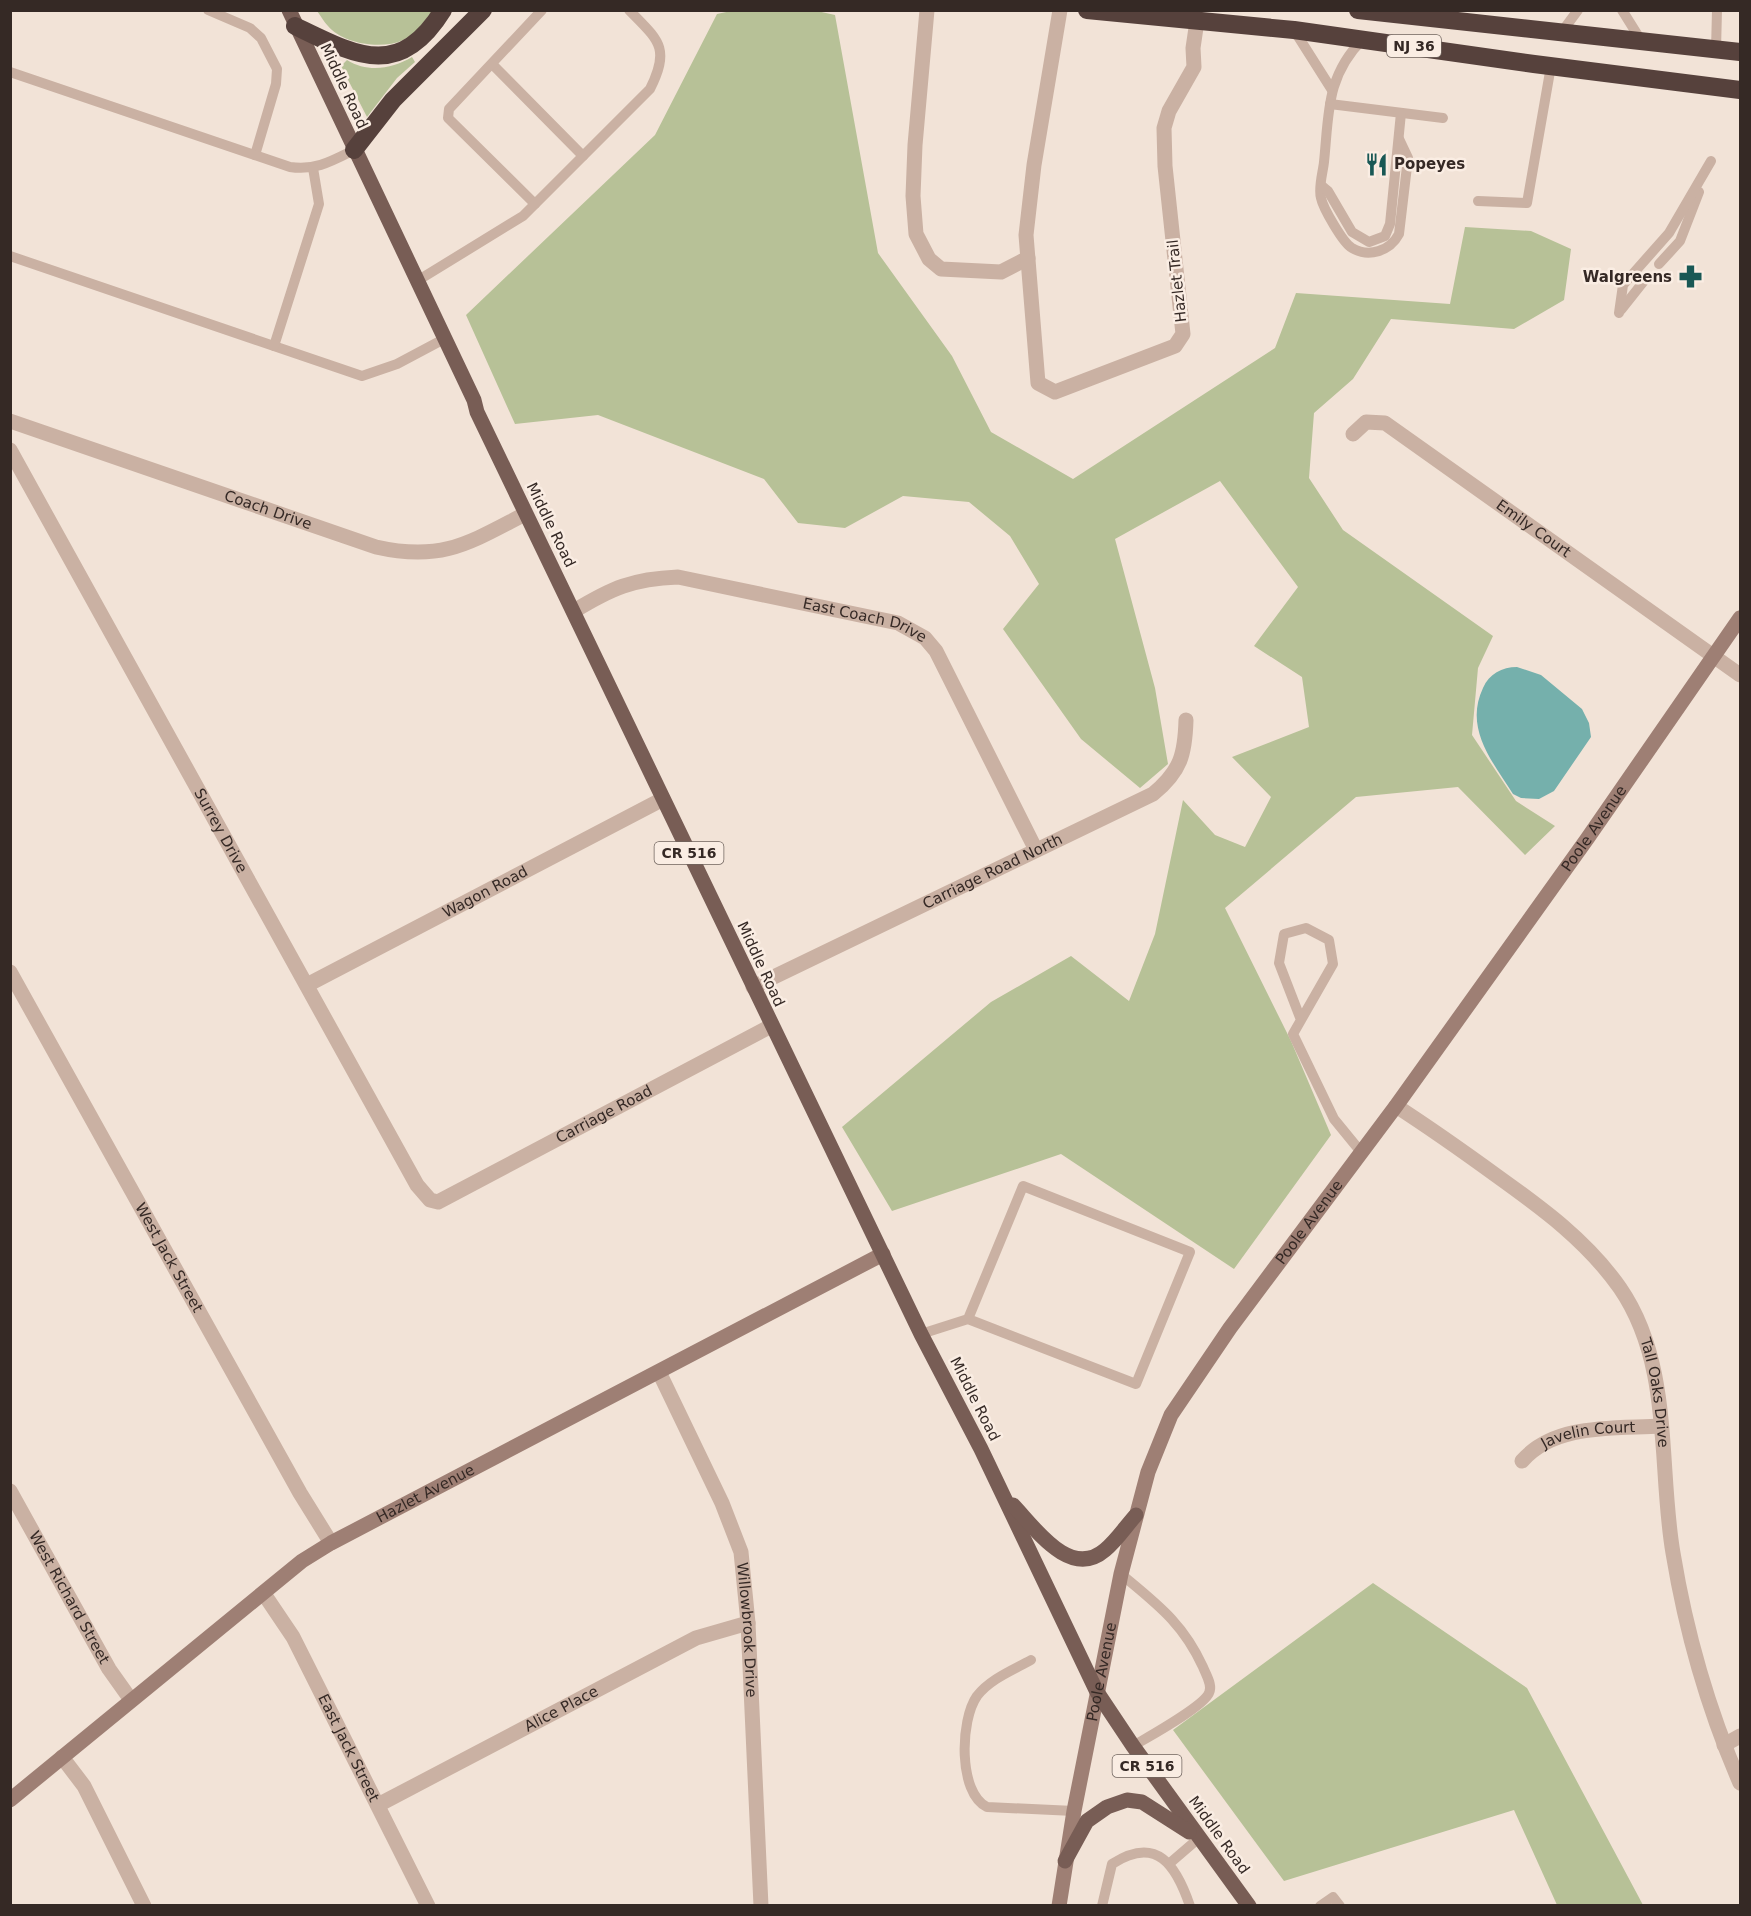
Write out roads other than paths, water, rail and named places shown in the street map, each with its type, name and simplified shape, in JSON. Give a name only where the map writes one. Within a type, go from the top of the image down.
[{"type":"highway","points":[[292,18],[351,53],[385,56],[403,51],[420,40],[432,28],[443,10]]},
{"type":"highway","points":[[354,150],[393,100],[483,10]]},
{"type":"highway","name":"NJ 36","points":[[1087,10],[1294,30],[1740,90]]},
{"type":"highway","name":"NJ 36","points":[[1358,10],[1740,52]]},
{"type":"highway","points":[[1718,87],[1740,99]]},
{"type":"main road","name":"Middle Road","points":[[292,18],[525,514],[574,611],[771,1026],[1097,1692],[1198,1839],[1249,1905]]},
{"type":"main road","points":[[1002,1494],[1051,1545],[1067,1557],[1080,1559],[1104,1551],[1136,1515]]},
{"type":"main road","points":[[1065,1861],[1087,1821],[1107,1807],[1127,1800],[1142,1802],[1198,1839]]},
{"type":"street","points":[[927,10],[915,145],[913,196],[916,234],[929,259],[941,269],[1001,272],[1028,258]]},
{"type":"street","name":"Hazlet Trail","points":[[1060,10],[1034,165],[1026,236],[1038,383],[1055,392],[1179,342],[1183,334],[1165,166],[1164,128],[1169,111],[1194,67],[1192,48],[1197,21]]},
{"type":"street","name":"Coach Drive","points":[[10,421],[376,547],[400,552],[427,553],[453,549],[525,514]]},
{"type":"street","name":"Emily Court","points":[[1353,434],[1366,422],[1385,423],[1740,675]]},
{"type":"street","name":"Surrey Drive","points":[[10,450],[417,1185],[430,1200],[438,1202]]},
{"type":"street","name":"East Coach Drive","points":[[574,611],[618,586],[651,578],[678,577],[898,623],[911,628],[936,651],[1036,850]]},
{"type":"street","name":"Poole Avenue","points":[[1059,1905],[1074,1811],[1121,1574],[1158,1443],[1188,1388],[1396,1106],[1740,618]]},
{"type":"street","name":"Carriage Road North","points":[[753,987],[1153,794],[1168,782],[1185,750],[1186,720]]},
{"type":"street","name":"Wagon Road","points":[[307,985],[663,799]]},
{"type":"street","name":"West Jack Street","points":[[10,972],[300,1493],[331,1543]]},
{"type":"street","name":"Carriage Road","points":[[438,1202],[771,1026]]},
{"type":"street","name":"Tall Oaks Drive","points":[[1396,1106],[1552,1215],[1600,1262],[1632,1308],[1649,1350],[1661,1426],[1667,1512],[1682,1604],[1706,1694],[1740,1783]]},
{"type":"street","name":"Hazlet Avenue","points":[[10,1800],[302,1561],[331,1543],[883,1254]]},
{"type":"street","name":"Willowbrook Drive","points":[[659,1372],[735,1533],[743,1562],[761,1905]]},
{"type":"street","name":"Javelin Court","points":[[1522,1461],[1547,1441],[1576,1432],[1661,1426]]},
{"type":"street","name":"West Richard Street","points":[[10,1491],[109,1668],[132,1700]]},
{"type":"street","name":"East Jack Street","points":[[264,1594],[293,1637],[428,1905]]},
{"type":"street","name":"Alice Place","points":[[378,1805],[696,1638],[748,1623]]},
{"type":"street","points":[[1724,1745],[1740,1736]]},
{"type":"street","points":[[62,1757],[84,1786],[144,1905]]},
{"type":"lane","points":[[208,10],[250,28],[261,38],[277,69],[276,84],[255,155]]},
{"type":"lane","points":[[535,204],[448,118],[449,109],[542,10]]},
{"type":"lane","points":[[417,281],[523,216],[650,88],[661,68],[661,51],[654,36],[629,10]]},
{"type":"lane","points":[[1561,33],[1578,10]]},
{"type":"lane","points":[[1622,10],[1642,42]]},
{"type":"lane","points":[[1716,50],[1717,10]]},
{"type":"lane","points":[[1294,30],[1332,90]]},
{"type":"lane","points":[[1363,39],[1346,57],[1332,90],[1322,186],[1354,234],[1366,241],[1380,239],[1390,224],[1401,113]]},
{"type":"lane","points":[[492,64],[583,156]]},
{"type":"lane","points":[[1478,201],[1527,203],[1551,66]]},
{"type":"lane","points":[[10,72],[290,167],[313,168],[354,150]]},
{"type":"lane","points":[[1330,104],[1443,118]]},
{"type":"lane","points":[[1644,281],[1619,313],[1623,285],[1669,233],[1711,161],[1680,241],[1659,264]]},
{"type":"lane","points":[[274,346],[319,204],[313,168]]},
{"type":"lane","points":[[10,256],[362,376],[397,364],[444,339]]},
{"type":"lane","points":[[1301,1020],[1279,963],[1284,934],[1306,928],[1329,940],[1333,964],[1301,1020],[1293,1034],[1334,1119],[1361,1152]]},
{"type":"lane","points":[[921,1335],[968,1318],[1136,1384],[1190,1252],[1023,1186],[968,1318]]},
{"type":"lane","points":[[1121,1574],[1179,1625],[1195,1650],[1210,1683],[1210,1692],[1201,1703],[1133,1746]]},
{"type":"lane","points":[[1031,1660],[992,1681],[978,1694],[970,1708],[966,1728],[971,1793],[977,1802],[987,1807],[1074,1811]]},
{"type":"lane","points":[[1170,1863],[1198,1839]]},
{"type":"lane","points":[[1102,1905],[1108,1872],[1112,1864],[1121,1858],[1139,1852],[1151,1852],[1170,1863],[1190,1905]]},
{"type":"lane","points":[[1320,1905],[1333,1897],[1340,1905]]},
{"type":"water","points":[[1517,667],[1541,675],[1582,709],[1589,723],[1591,737],[1554,791],[1539,799],[1521,798],[1513,794],[1489,757],[1479,730],[1478,703],[1486,683],[1497,672]]},
{"type":"place","name":"Popeyes","points":[[1376,164]]},
{"type":"place","name":"Walgreens","points":[[1690,277]]}]
